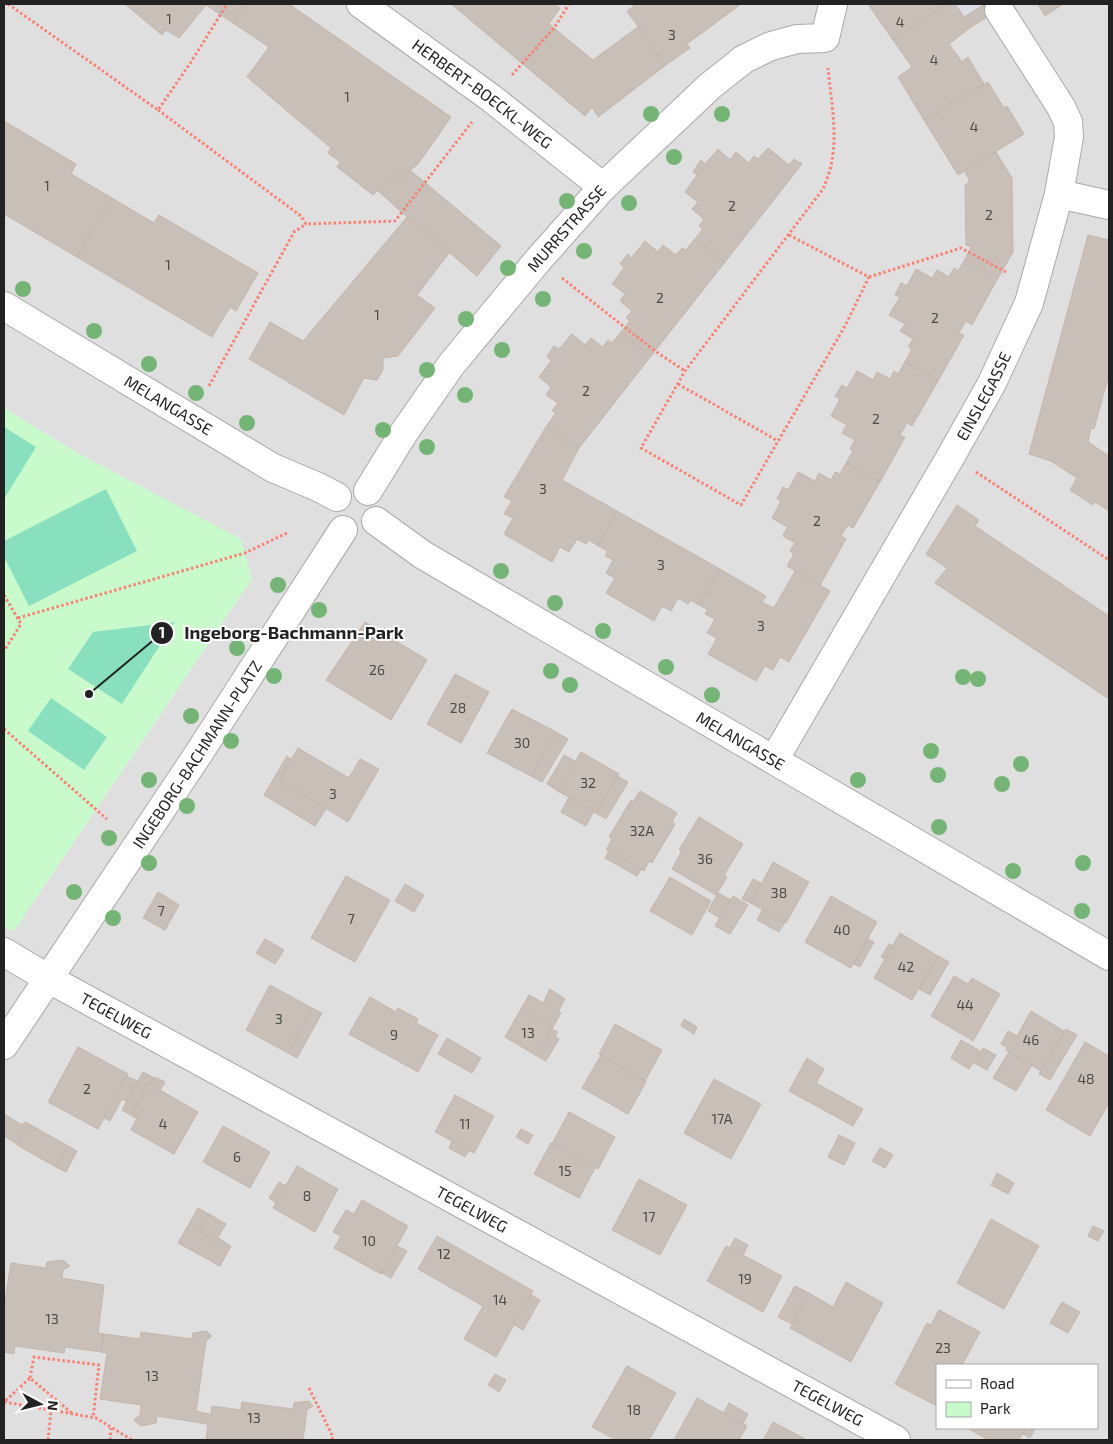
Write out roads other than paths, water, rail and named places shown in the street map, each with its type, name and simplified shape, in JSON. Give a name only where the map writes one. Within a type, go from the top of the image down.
[{"type":"street","name":"HERBERT-BOECKL-WEG","points":[[361,4],[491,98],[604,187]]},
{"type":"street","name":"MURRSTRASSE","points":[[368,491],[403,434],[451,365],[539,259],[604,187],[710,86],[744,59],[771,46],[797,39],[825,38],[833,4]]},
{"type":"street","name":"EINSLEGASSE","points":[[774,760],[992,383],[1029,303],[1059,194],[1069,137],[1068,122],[1061,107],[999,10]]},
{"type":"street","points":[[1059,194],[1109,206]]},
{"type":"street","name":"MELANGASSE","points":[[4,306],[273,468],[337,498]]},
{"type":"street","points":[[354,488],[368,491],[378,508],[376,521],[372,527],[358,534],[343,530],[334,519],[334,504],[337,498],[348,489],[354,488]]},
{"type":"street","name":"MELANGASSE","points":[[376,521],[423,555],[1109,956]]},
{"type":"street","name":"INGEBORG-BACHMANN-PLATZ","points":[[4,1045],[198,756],[343,530]]},
{"type":"street","name":"TEGELWEG","points":[[4,952],[49,979],[896,1440]]},
{"type":"place","name":"Ingeborg-Bachmann-Park","points":[[89,694]]}]
